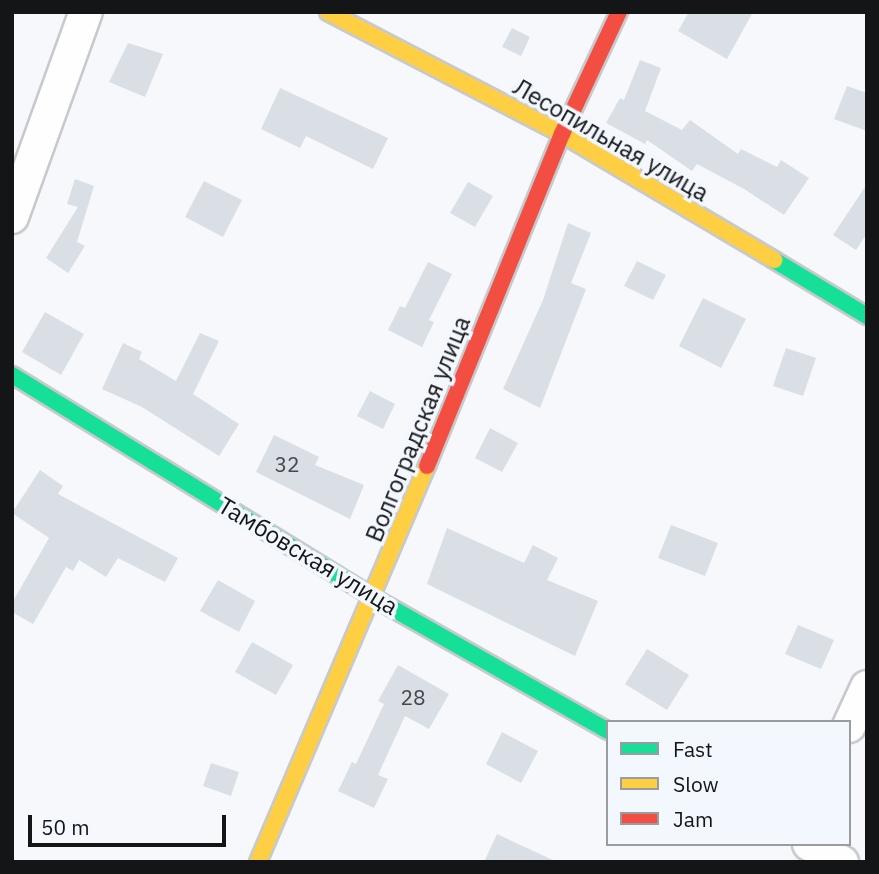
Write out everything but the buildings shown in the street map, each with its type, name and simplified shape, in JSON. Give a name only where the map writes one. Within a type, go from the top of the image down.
[{"type":"street","points":[[12,217],[86,12]]},
{"type":"street","name":"Лесопильная улица","points":[[328,12],[562,134],[867,316]]},
{"type":"street","name":"Волгоградская улица","points":[[258,862],[374,598],[562,134],[619,12]]},
{"type":"street","name":"Тамбовская улица","points":[[12,375],[374,598],[606,730]]},
{"type":"street","points":[[851,722],[867,688]]},
{"type":"street","points":[[813,846],[842,862]]},
{"type":"traffic: fast","points":[[774,260],[867,316]]},
{"type":"traffic: fast","points":[[12,375],[374,598],[606,730]]},
{"type":"traffic: slow","points":[[328,12],[562,134],[774,260]]},
{"type":"traffic: slow","points":[[258,862],[427,466]]},
{"type":"traffic: jam","points":[[427,466],[562,134],[619,12]]}]
